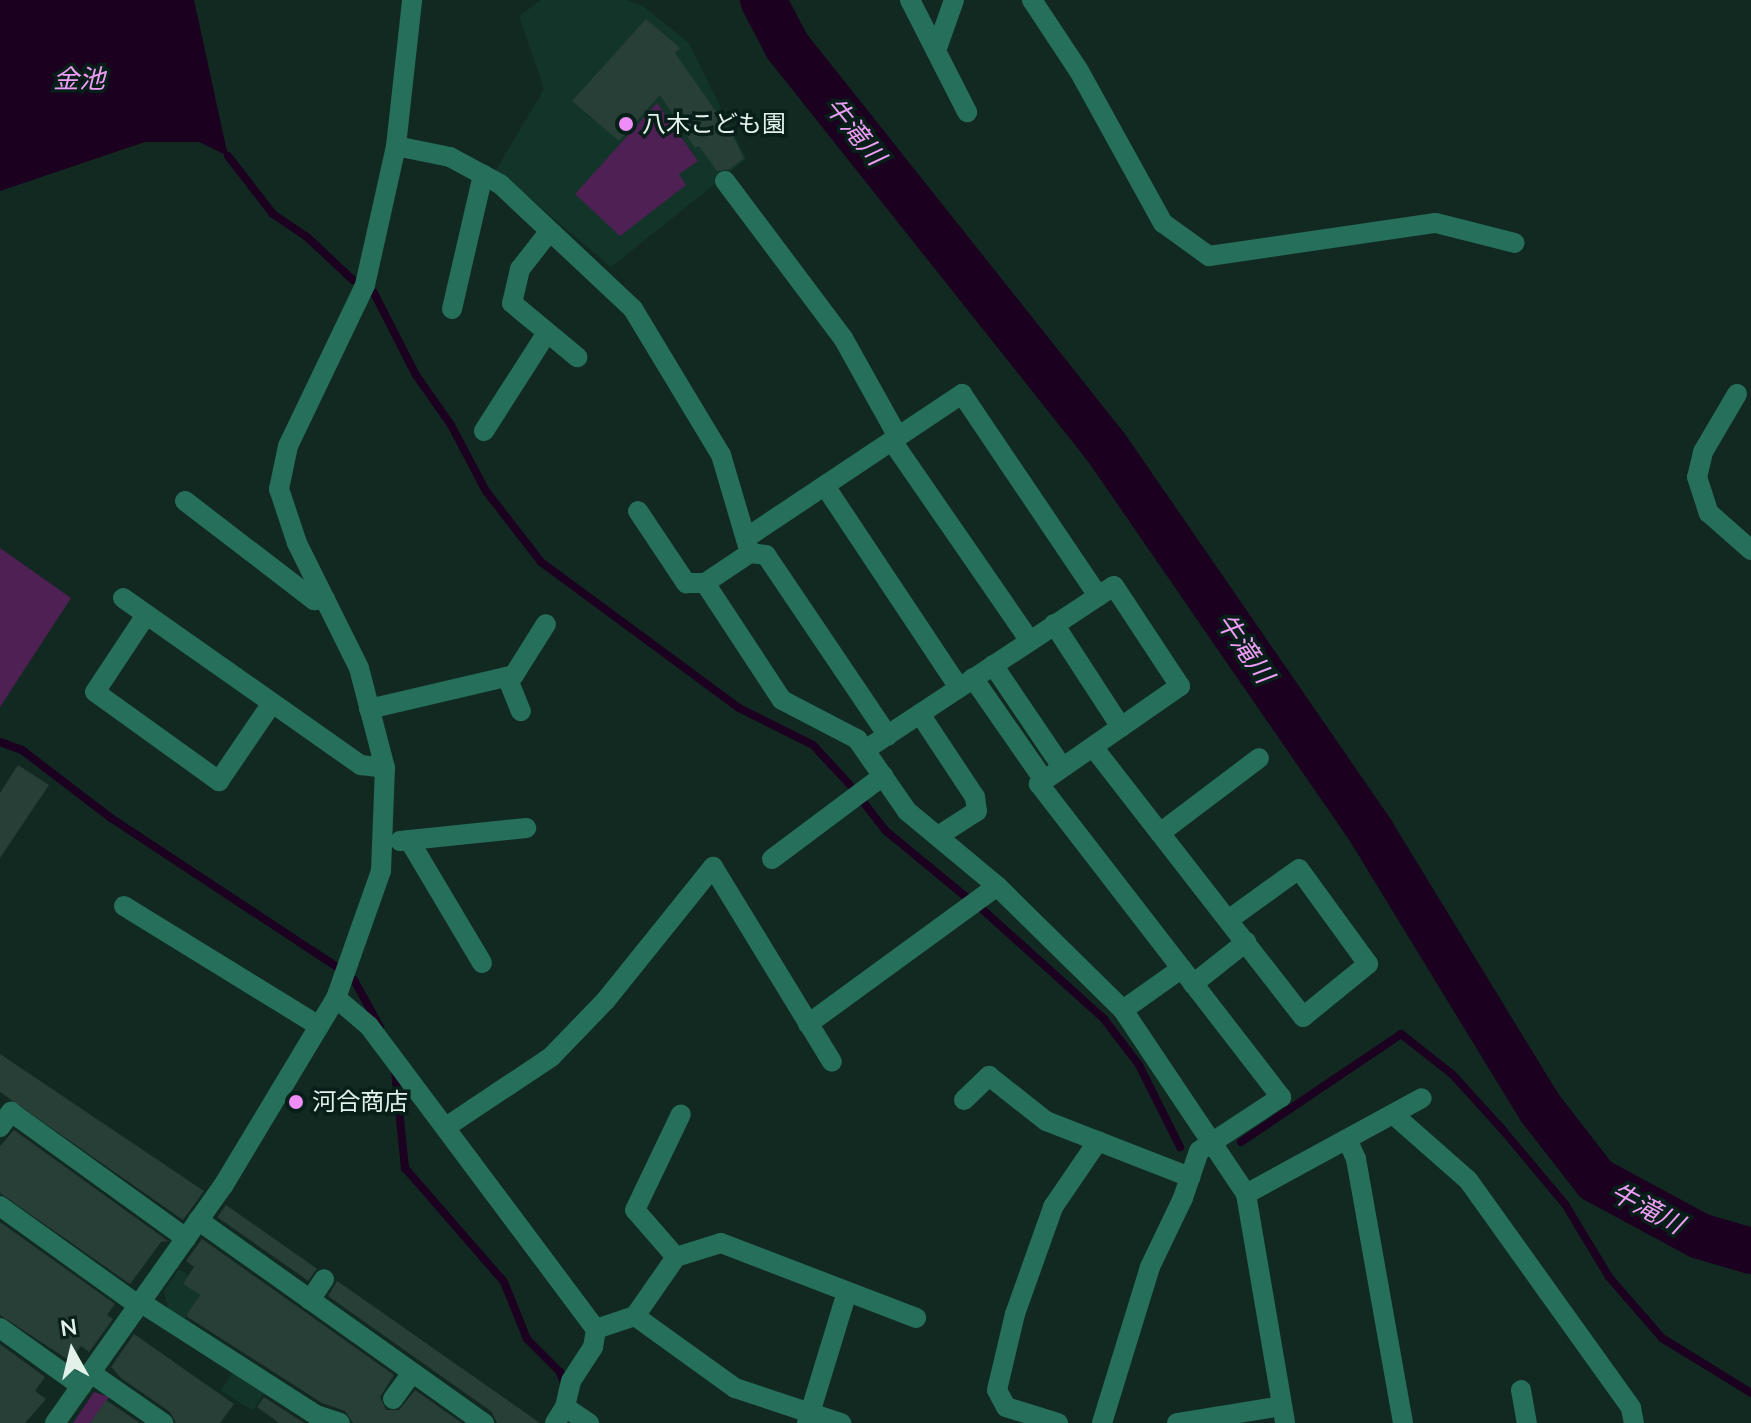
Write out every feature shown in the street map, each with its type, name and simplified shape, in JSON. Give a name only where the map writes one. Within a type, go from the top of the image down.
[{"type":"street","points":[[55,1423],[198,1220],[336,998],[358,947],[381,871],[385,768],[359,668],[325,599],[279,489],[288,446],[365,285],[396,146],[412,0]]},
{"type":"street","points":[[910,0],[967,112]]},
{"type":"street","points":[[936,51],[954,0]]},
{"type":"street","points":[[1032,0],[1079,71],[1163,223],[1209,256],[1436,223],[1515,243]]},
{"type":"street","points":[[396,146],[450,157],[483,175],[633,309],[721,455],[748,546],[766,555],[888,736]]},
{"type":"street","points":[[452,309],[483,175]]},
{"type":"street","points":[[725,181],[843,338],[895,439],[1030,641]]},
{"type":"street","points":[[549,232],[520,269],[512,303],[577,357]]},
{"type":"street","points":[[484,431],[546,334]]},
{"type":"street","points":[[638,511],[674,572],[686,583],[705,583],[825,486],[962,394],[1098,596]]},
{"type":"street","points":[[1737,394],[1703,452],[1697,477],[1709,513],[1751,550]]},
{"type":"street","points":[[825,486],[966,683],[1044,780]]},
{"type":"street","points":[[185,501],[314,600],[325,599]]},
{"type":"street","points":[[705,583],[782,700],[857,739],[907,811],[997,886],[1123,1010],[1246,1194],[1284,1415],[1177,1423]]},
{"type":"street","points":[[865,750],[1114,586],[1180,686],[1039,784],[1281,1097],[1199,1151],[1150,1267],[1102,1423]]},
{"type":"street","points":[[123,598],[361,765],[385,768]]},
{"type":"street","points":[[146,615],[95,692],[219,781],[272,703]]},
{"type":"street","points":[[369,709],[514,675],[546,624]]},
{"type":"street","points":[[1054,624],[1121,727]]},
{"type":"street","points":[[993,665],[1062,767]]},
{"type":"street","points":[[507,677],[521,711]]},
{"type":"street","points":[[920,714],[975,797],[977,811],[938,836]]},
{"type":"street","points":[[1093,747],[1303,1017],[1368,964],[1299,869],[1228,920]]},
{"type":"street","points":[[1160,833],[1259,758]]},
{"type":"street","points":[[772,859],[883,776]]},
{"type":"street","points":[[384,842],[526,828]]},
{"type":"street","points":[[409,840],[482,963]]},
{"type":"street","points":[[446,1127],[551,1057],[606,1000],[713,867],[832,1062]]},
{"type":"street","points":[[808,1024],[997,886]]},
{"type":"street","points":[[124,906],[319,1026]]},
{"type":"street","points":[[1123,1010],[1246,942]]},
{"type":"street","points":[[336,998],[369,1026],[596,1329],[593,1347],[571,1381],[560,1415],[589,1423]]},
{"type":"street","points":[[964,1100],[989,1076],[1046,1121],[1190,1177]]},
{"type":"street","points":[[1246,1194],[1422,1098]]},
{"type":"street","points":[[0,1127],[11,1112],[186,1238]]},
{"type":"street","points":[[676,1257],[635,1210],[681,1114]]},
{"type":"street","points":[[1394,1115],[1468,1180],[1631,1408],[1634,1423]]},
{"type":"street","points":[[1058,1423],[1019,1417],[1006,1407],[997,1390],[1015,1314],[1053,1207],[1098,1141]]},
{"type":"street","points":[[1348,1141],[1356,1159],[1403,1423]]},
{"type":"street","points":[[0,1206],[139,1304],[316,1415],[340,1423]]},
{"type":"street","points":[[198,1220],[484,1423]]},
{"type":"street","points":[[596,1329],[635,1316],[676,1257],[721,1243],[916,1318]]},
{"type":"street","points":[[310,1300],[324,1279]]},
{"type":"street","points":[[809,1419],[847,1292]]},
{"type":"street","points":[[635,1316],[735,1388],[809,1419],[841,1423]]},
{"type":"street","points":[[0,1328],[163,1423]]},
{"type":"street","points":[[393,1399],[412,1373]]},
{"type":"street","points":[[1521,1390],[1527,1423]]},
{"type":"shaded area","name":"八木こども園","points":[[541,0],[627,0],[643,6],[689,43],[746,159],[611,267],[496,170],[544,89],[519,16]]},
{"type":"shaded area","points":[[657,103],[698,161],[679,174],[686,185],[620,236],[575,194]]},
{"type":"shaded area","points":[[0,548],[71,598],[0,707]]},
{"type":"shaded area","points":[[179,1269],[189,1276],[183,1284],[200,1295],[184,1320],[168,1310],[164,1291]]},
{"type":"shaded area","points":[[233,1371],[265,1391],[253,1411],[221,1391]]},
{"type":"shaded area","points":[[94,1392],[109,1397],[90,1423],[73,1423]]},
{"type":"water","name":"金池","points":[[0,0],[194,0],[228,156],[199,142],[145,142],[0,191]]},
{"type":"building","points":[[646,19],[680,48],[675,53],[733,136],[744,158],[730,169],[717,171],[699,146],[695,148],[660,95],[619,141],[572,101]]},
{"type":"building","points":[[18,765],[49,785],[0,858],[0,793]]},
{"type":"building","points":[[0,1054],[204,1191],[183,1220],[0,1092]]},
{"type":"building","points":[[14,1130],[168,1241],[161,1242],[130,1284],[0,1193],[0,1146]]},
{"type":"building","points":[[226,1205],[317,1269],[308,1281],[217,1217]]},
{"type":"building","points":[[0,1222],[115,1304],[107,1315],[113,1319],[89,1352],[81,1346],[70,1361],[0,1315]]},
{"type":"building","points":[[202,1239],[394,1375],[380,1397],[386,1410],[399,1410],[415,1390],[462,1423],[353,1423],[345,1411],[322,1403],[186,1316],[200,1295],[183,1284],[194,1267],[186,1261]]},
{"type":"building","points":[[337,1281],[540,1423],[497,1423],[492,1412],[328,1296]]},
{"type":"building","points":[[134,1334],[234,1404],[220,1423],[176,1423],[170,1412],[121,1378],[111,1367]]},
{"type":"building","points":[[0,1344],[45,1377],[35,1391],[46,1399],[25,1423],[0,1423]]},
{"type":"building","points":[[264,1397],[304,1423],[279,1423],[257,1407]]},
{"type":"building","points":[[106,1400],[140,1423],[90,1423]]},
{"type":"waterway","name":"牛滝川","points":[[763,0],[787,46],[1106,447],[1372,833],[1540,1108],[1596,1180],[1700,1236],[1751,1251]]},
{"type":"waterway","points":[[228,156],[273,214],[307,237],[353,280]]},
{"type":"waterway","points":[[374,293],[416,375],[451,425],[486,491],[541,562],[739,708],[813,745],[850,785]]},
{"type":"waterway","points":[[0,742],[22,750],[111,818],[337,967]]},
{"type":"waterway","points":[[864,803],[886,831],[966,897]]},
{"type":"waterway","points":[[983,910],[1104,1019],[1139,1065],[1180,1147]]},
{"type":"waterway","points":[[354,980],[380,1027]]},
{"type":"waterway","points":[[1241,1142],[1401,1034],[1452,1074],[1502,1129],[1565,1204],[1609,1277],[1662,1338],[1751,1393]]},
{"type":"waterway","points":[[395,1071],[405,1168],[504,1282],[527,1339],[560,1372],[564,1383]]},
{"type":"place","name":"八木こども園","points":[[626,124]]},
{"type":"place","name":"河合商店","points":[[296,1102]]}]
